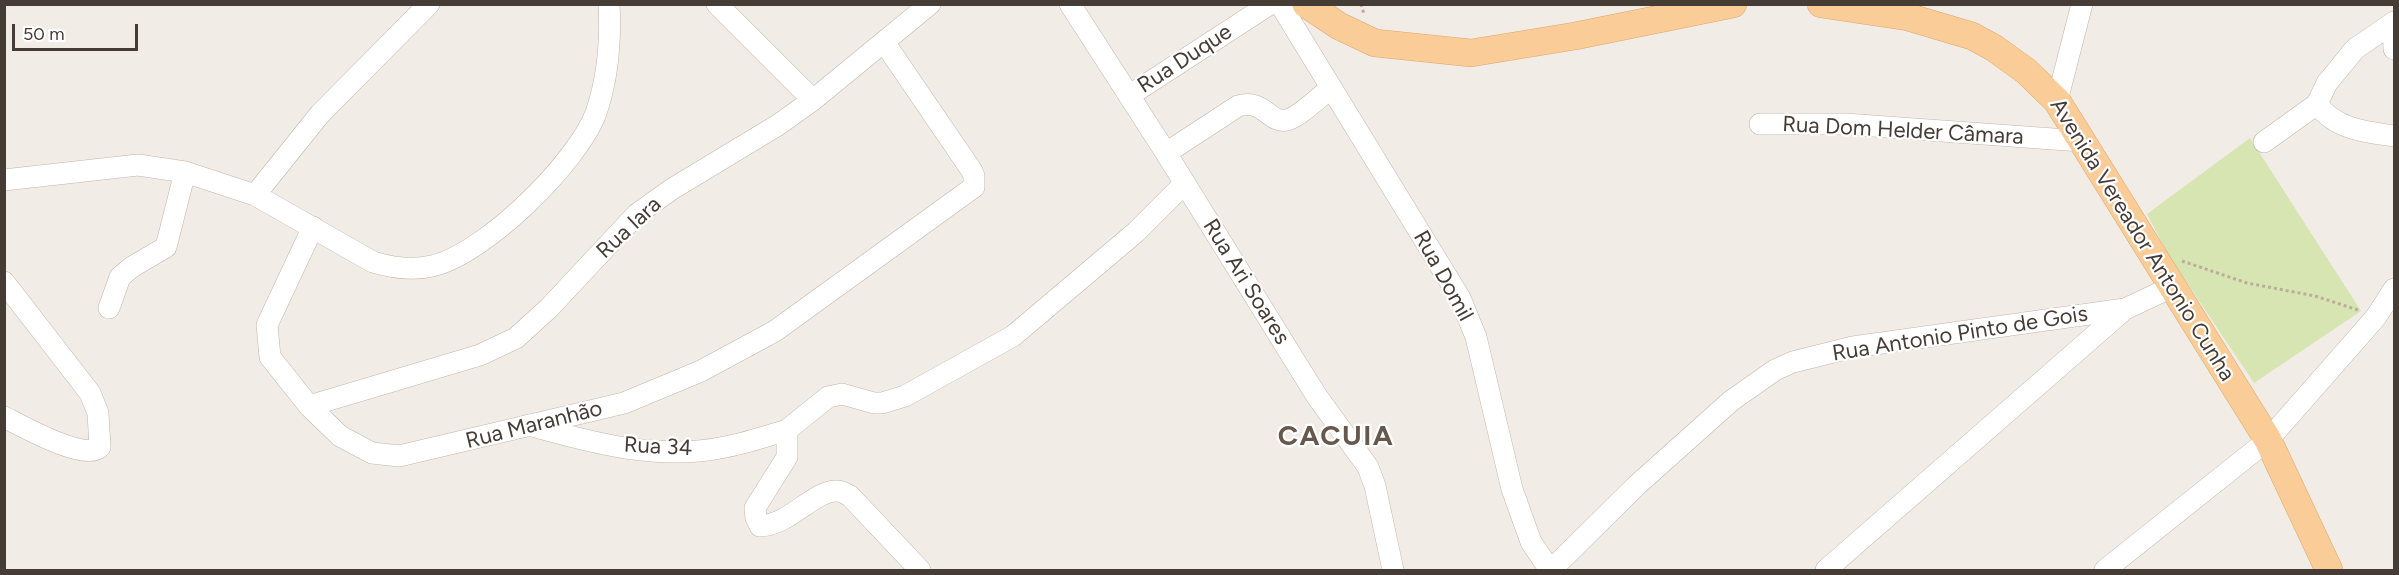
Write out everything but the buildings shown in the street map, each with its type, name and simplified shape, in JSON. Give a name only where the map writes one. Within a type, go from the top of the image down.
[{"type":"main road","points":[[1306,4],[1339,26],[1375,43],[1471,53],[1575,36],[1732,4]]},
{"type":"main road","name":"Avenida Vereador Antonio Cunha","points":[[1821,4],[1862,7],[1908,17],[1972,36],[1994,48],[2026,71],[2057,101],[2268,440],[2330,570]]},
{"type":"street","points":[[255,195],[320,114],[429,4]]},
{"type":"street","points":[[4,180],[138,165],[185,172],[255,195],[373,262],[390,267],[411,269],[433,266],[471,249],[498,229],[527,204],[577,147],[595,115],[605,83],[609,51],[609,4]]},
{"type":"street","points":[[717,4],[813,100]]},
{"type":"street","name":"Rua Iara","points":[[309,406],[480,355],[516,338],[549,308],[637,214],[672,189],[778,125],[813,100],[930,4]]},
{"type":"street","name":"Rua Ari Soares","points":[[1070,4],[1130,94],[1304,377],[1368,467],[1375,486],[1393,570]]},
{"type":"street","name":"Rua Duque","points":[[1130,94],[1270,4]]},
{"type":"street","name":"Rua Domil","points":[[1280,4],[1460,298],[1476,337],[1512,489],[1531,542],[1550,570]]},
{"type":"street","points":[[2057,101],[2082,4]]},
{"type":"street","points":[[2394,22],[2394,49]]},
{"type":"street","points":[[2264,142],[2317,104],[2326,82],[2355,49],[2394,22]]},
{"type":"street","name":"Rua Maranhão","points":[[313,228],[267,325],[270,357],[309,406],[340,436],[372,453],[399,456],[624,403],[701,371],[775,331],[974,187],[972,171],[884,42]]},
{"type":"street","points":[[1166,153],[1238,106],[1248,103],[1255,104],[1277,119],[1288,120],[1330,89]]},
{"type":"street","points":[[2317,104],[2326,115],[2339,123],[2359,130],[2394,136]]},
{"type":"street","name":"Rua Dom Helder Câmara","points":[[1760,124],[1845,124],[2081,141]]},
{"type":"street","points":[[109,308],[120,277],[132,267],[166,247],[185,172]]},
{"type":"street","points":[[920,570],[850,496],[839,490],[827,492],[781,522],[760,526],[755,508],[787,458],[787,430],[828,397],[842,394],[882,403],[905,396],[1013,336],[1136,232],[1185,183]]},
{"type":"street","points":[[4,282],[90,393],[98,413],[100,447],[89,452],[54,441],[4,417]]},
{"type":"street","points":[[1826,570],[2125,309],[2172,287]]},
{"type":"street","points":[[2105,570],[2268,440],[2388,305]]},
{"type":"street","name":"Rua Antonio Pinto de Gois","points":[[1550,570],[1637,485],[1731,401],[1775,370],[1793,362],[1853,346],[2125,309]]},
{"type":"street","name":"Rua 34","points":[[529,425],[569,437],[639,450],[680,451],[723,447],[787,430]]},
{"type":"path","points":[[2151,254],[2169,256],[2247,283],[2315,296],[2388,305]]},
{"type":"green space","points":[[2250,138],[2361,311],[2254,383],[2169,256],[2147,214]]},
{"type":"district","name":"CACUIA","points":[[1336,437]]}]
